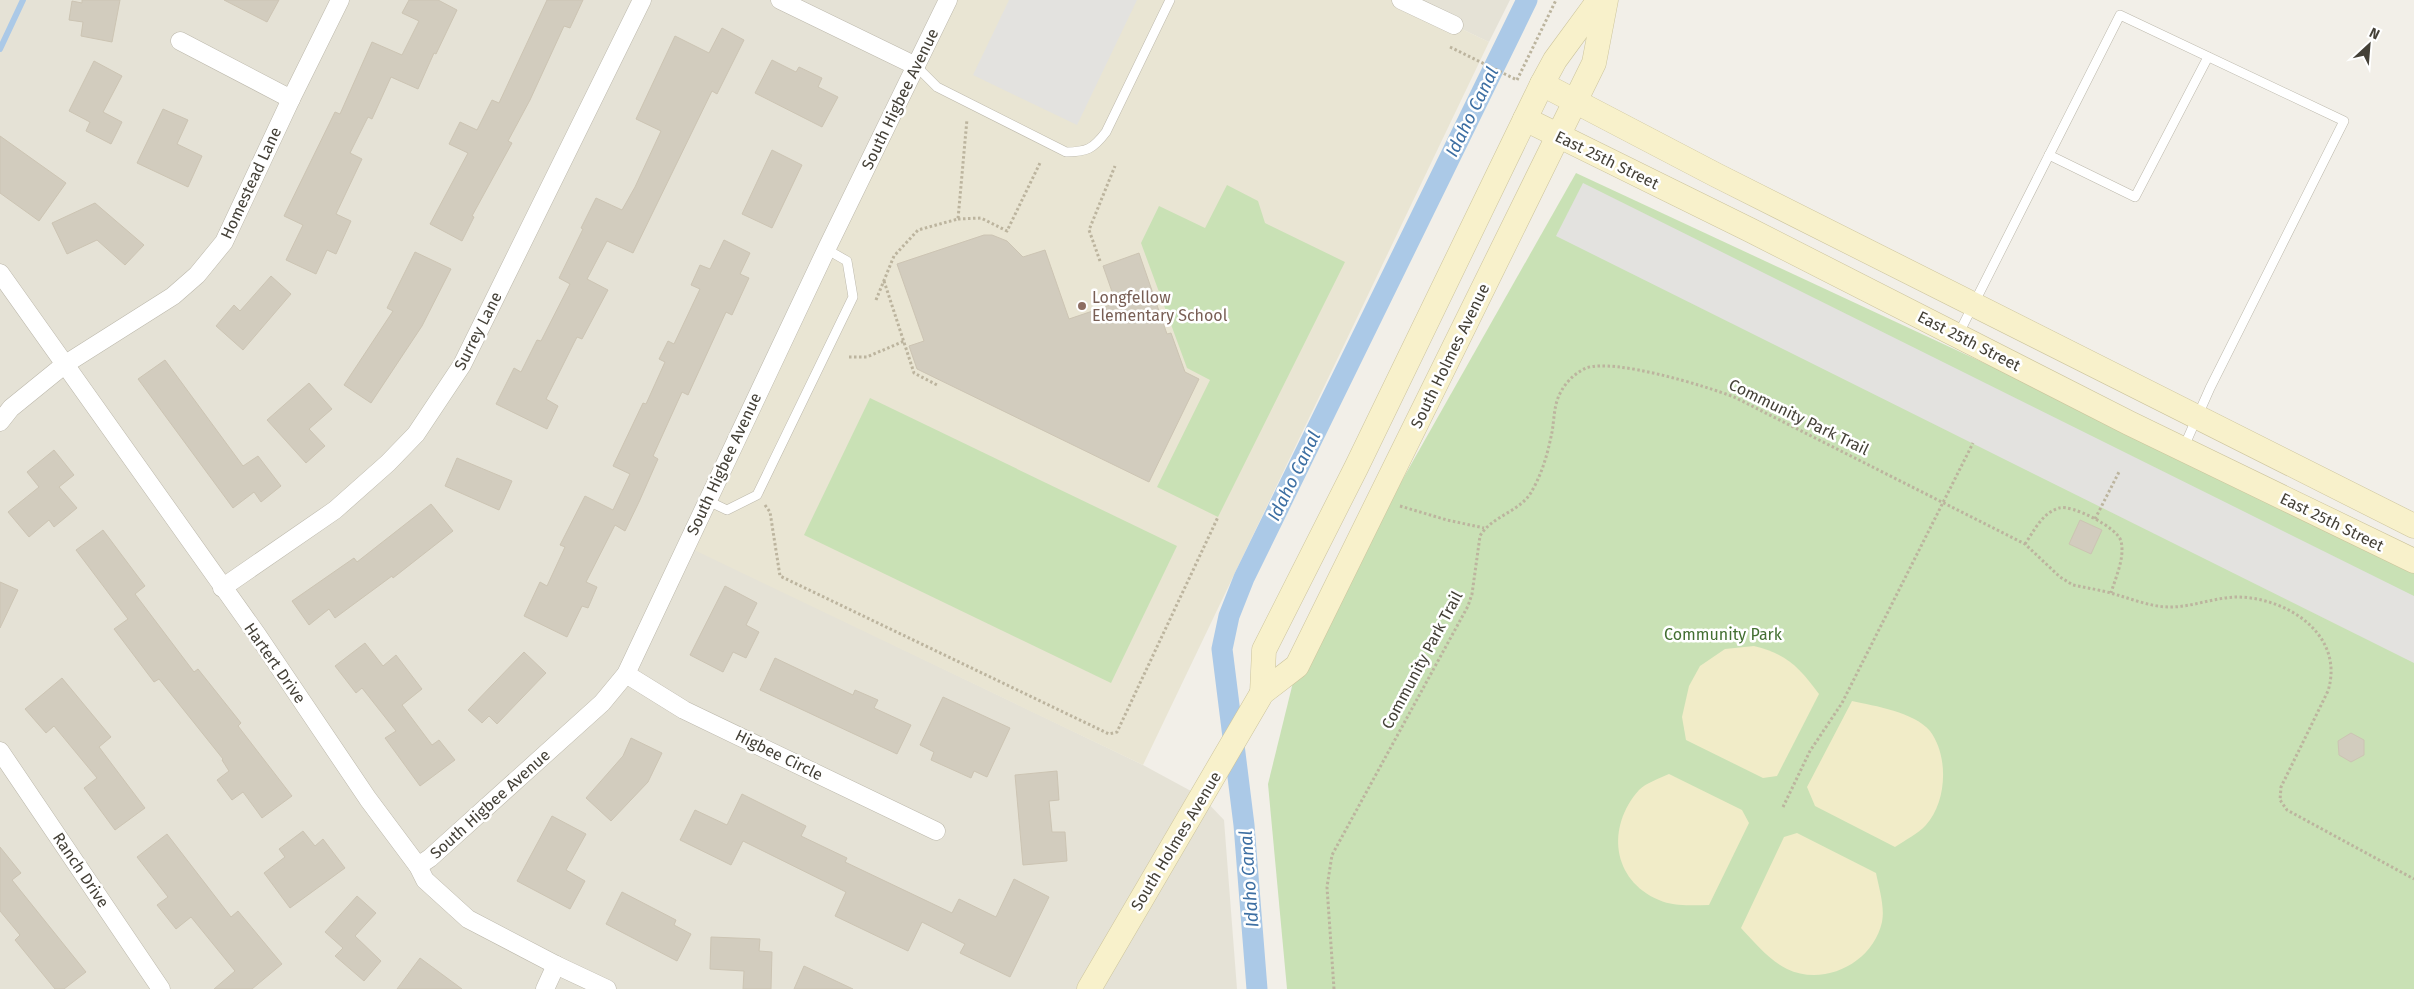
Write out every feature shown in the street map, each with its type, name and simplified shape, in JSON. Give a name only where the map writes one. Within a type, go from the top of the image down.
[{"type":"street","name":"Homestead Lane","points":[[0,422],[12,408],[64,365],[173,296],[197,275],[224,242],[290,99],[340,0]]},
{"type":"street","name":"Surrey Lane","points":[[222,588],[335,510],[388,463],[416,434],[462,365],[642,0]]},
{"type":"street","points":[[780,0],[916,66]]},
{"type":"street","name":"South Higbee Avenue","points":[[418,866],[430,858],[602,703],[626,674],[706,500],[948,0]]},
{"type":"street","points":[[1401,0],[1454,25]]},
{"type":"street","name":"South Holmes Avenue","points":[[1262,693],[1264,650],[1356,468],[1542,84],[1555,60],[1599,0]]},
{"type":"street","name":"South Holmes Avenue","points":[[1088,989],[1262,693],[1297,666],[1594,63],[1606,0]]},
{"type":"street","points":[[180,41],[290,99]]},
{"type":"street","name":"East 25th Street","points":[[1542,84],[1973,306],[2414,526]]},
{"type":"street","name":"East 25th Street","points":[[1525,119],[2183,449],[2414,561]]},
{"type":"street","name":"Hartert Drive","points":[[0,273],[222,588],[258,636],[368,799],[418,866],[425,880],[468,919],[556,965],[607,989]]},
{"type":"street","name":"Higbee Circle","points":[[626,674],[684,710],[936,831]]},
{"type":"street","name":"Ranch Drive","points":[[0,751],[161,989]]},
{"type":"street","points":[[545,989],[556,965]]},
{"type":"lane","points":[[916,66],[936,87],[1066,152],[1083,152],[1096,145],[1106,132],[1170,0]]},
{"type":"lane","points":[[1958,335],[2120,16],[2344,121],[2210,388],[2183,449]]},
{"type":"lane","points":[[2049,155],[2135,197],[2208,57]]},
{"type":"lane","points":[[706,500],[727,510],[757,495],[853,297],[847,261],[826,250]]},
{"type":"path","points":[[1450,47],[1516,79],[1556,0]]},
{"type":"path","points":[[958,219],[967,119]]},
{"type":"path","points":[[876,300],[894,256],[918,230],[958,219],[981,218],[1007,231],[1040,162]]},
{"type":"path","points":[[1100,261],[1089,230],[1115,166]]},
{"type":"path","points":[[884,280],[914,373],[939,386]]},
{"type":"path","points":[[849,357],[867,357],[904,341]]},
{"type":"path","name":"Community Park Trail","points":[[1334,989],[1327,887],[1332,855],[1468,606],[1472,594],[1480,536],[1484,528],[1516,509],[1532,492],[1543,469],[1550,445],[1558,399],[1568,380],[1587,368],[1608,367],[1648,372],[1710,387],[1734,397],[2025,544],[2060,577],[2073,586],[2171,607],[2239,597],[2274,603],[2308,621],[2318,633],[2332,667],[2332,678],[2328,691],[2281,787],[2280,800],[2287,810],[2414,879]]},
{"type":"path","points":[[1783,808],[1810,751],[1842,703],[1973,443]]},
{"type":"path","points":[[2095,519],[2119,472]]},
{"type":"path","points":[[757,495],[770,512],[780,576],[1108,734],[1117,732],[1218,517]]},
{"type":"path","points":[[1380,500],[1447,520],[1484,528]]},
{"type":"path","points":[[2025,544],[2041,520],[2057,508],[2068,507],[2111,528],[2120,538],[2122,555],[2111,593]]},
{"type":"shaded area","points":[[0,0],[948,0],[686,545],[1143,765],[1202,797],[1224,820],[1237,989],[0,989]]},
{"type":"shaded area","name":"Longfellow Elementary School","points":[[948,0],[1401,0],[1489,42],[1143,765],[686,546]]},
{"type":"shaded area","points":[[1009,0],[1137,0],[1077,125],[973,75]]},
{"type":"shaded area","points":[[1401,0],[1510,0],[1489,42]]},
{"type":"shaded area","points":[[1583,183],[2414,596],[2414,663],[1556,236]]},
{"type":"green space","name":"Community Park","points":[[1576,173],[2414,563],[2414,989],[1287,989],[1268,784],[1297,666]]},
{"type":"green space","points":[[1227,185],[1258,201],[1265,223],[1345,262],[1218,517],[1157,487],[1210,380],[1187,368],[1141,243],[1159,206],[1205,228]]},
{"type":"green space","points":[[870,398],[1177,546],[1111,683],[804,535]]},
{"type":"sand","points":[[1754,646],[1775,653],[1791,663],[1805,676],[1819,694],[1777,776],[1763,778],[1686,740],[1682,717],[1689,686],[1700,666],[1725,649]]},
{"type":"sand","points":[[1852,701],[1904,714],[1923,724],[1936,741],[1940,753],[1943,766],[1942,792],[1933,815],[1919,831],[1895,847],[1815,806],[1807,787]]},
{"type":"sand","points":[[1669,774],[1742,810],[1749,823],[1709,905],[1677,905],[1659,900],[1643,891],[1631,880],[1623,866],[1618,836],[1628,805],[1642,787]]},
{"type":"sand","points":[[1797,833],[1876,873],[1883,910],[1882,922],[1877,937],[1858,960],[1845,968],[1831,973],[1801,974],[1781,966],[1768,956],[1741,928],[1784,837]]},
{"type":"building","points":[[82,0],[120,0],[112,42],[81,36],[83,22],[69,20],[72,1],[82,3]]},
{"type":"building","points":[[224,0],[279,0],[267,22]]},
{"type":"building","points":[[409,0],[438,0],[457,10],[436,54],[434,53],[418,89],[391,77],[372,119],[368,117],[350,153],[362,159],[336,214],[351,221],[336,254],[327,250],[316,274],[286,260],[303,225],[284,216],[335,112],[340,114],[372,42],[402,55],[419,21],[402,13]]},
{"type":"building","points":[[547,0],[583,0],[570,28],[564,26],[530,100],[508,141],[512,143],[472,216],[474,217],[462,241],[430,224],[468,153],[449,144],[460,122],[477,130],[492,100],[499,103]]},
{"type":"building","points":[[722,28],[744,40],[717,94],[712,91],[633,253],[607,241],[587,279],[608,290],[582,339],[577,337],[546,399],[558,406],[547,429],[496,404],[514,368],[521,372],[537,340],[541,341],[570,284],[559,278],[596,198],[622,210],[635,187],[661,131],[636,119],[675,36],[709,53]]},
{"type":"building","points":[[772,60],[796,72],[799,67],[822,78],[818,87],[838,97],[822,127],[755,93]]},
{"type":"building","points":[[94,61],[122,76],[103,112],[122,122],[111,144],[86,131],[90,122],[69,111]]},
{"type":"building","points":[[163,109],[188,120],[177,144],[202,156],[188,187],[137,163]]},
{"type":"building","points":[[0,136],[66,183],[39,221],[0,193]]},
{"type":"building","points":[[772,150],[802,165],[772,228],[742,214]]},
{"type":"building","points":[[95,203],[144,245],[125,265],[97,240],[67,254],[52,223]]},
{"type":"building","points":[[984,235],[992,235],[1007,241],[1023,257],[1045,250],[1069,319],[1116,303],[1103,266],[1139,253],[1167,334],[1171,333],[1185,372],[1199,379],[1149,482],[917,369],[909,346],[924,341],[897,264]]},
{"type":"building","points":[[724,240],[750,253],[740,274],[749,278],[732,315],[726,312],[688,395],[682,392],[653,456],[658,459],[639,502],[625,531],[615,525],[586,582],[597,587],[588,608],[582,606],[567,637],[524,616],[540,582],[547,586],[565,547],[560,545],[585,496],[613,510],[630,474],[613,466],[643,403],[646,404],[665,362],[659,359],[668,341],[674,344],[700,289],[691,285],[700,265],[710,269]]},
{"type":"building","points":[[415,252],[451,269],[422,326],[371,403],[344,385],[393,311],[387,308]]},
{"type":"building","points":[[271,276],[291,294],[243,350],[216,326],[234,305],[240,311]]},
{"type":"building","points":[[165,360],[243,466],[258,456],[281,486],[261,502],[254,492],[233,508],[138,379]]},
{"type":"building","points":[[309,383],[332,409],[309,429],[325,446],[306,463],[267,420]]},
{"type":"building","points":[[54,450],[74,475],[59,487],[77,508],[54,527],[49,520],[29,537],[8,512],[39,487],[27,472]]},
{"type":"building","points":[[457,458],[512,481],[499,510],[445,486]]},
{"type":"building","points":[[431,504],[453,531],[393,578],[392,576],[335,618],[329,609],[309,625],[292,601],[354,558],[357,562]]},
{"type":"building","points":[[2080,520],[2102,530],[2091,554],[2069,544]]},
{"type":"building","points":[[103,530],[145,586],[135,594],[194,672],[198,669],[241,723],[238,726],[292,796],[262,818],[243,792],[232,800],[217,780],[229,771],[223,759],[159,679],[154,682],[114,629],[128,619],[76,550]]},
{"type":"building","points":[[0,582],[18,590],[0,628]]},
{"type":"building","points":[[725,586],[757,603],[746,625],[759,632],[746,658],[733,652],[723,672],[690,655]]},
{"type":"building","points":[[365,643],[383,666],[396,655],[422,689],[402,705],[432,745],[439,740],[455,760],[420,786],[385,738],[396,731],[362,688],[356,693],[335,666]]},
{"type":"building","points":[[524,652],[546,673],[497,724],[489,716],[482,723],[468,710]]},
{"type":"building","points":[[775,658],[853,695],[855,690],[878,700],[874,708],[911,725],[897,754],[760,690]]},
{"type":"building","points":[[62,678],[111,737],[99,747],[145,808],[115,830],[84,788],[97,778],[54,726],[46,733],[25,709]]},
{"type":"building","points":[[943,697],[1010,728],[987,777],[974,771],[971,778],[931,760],[934,752],[920,745]]},
{"type":"building","points":[[2351,733],[2364,740],[2364,755],[2351,762],[2339,755],[2338,741]]},
{"type":"building","points":[[631,738],[662,753],[648,782],[611,821],[586,798],[623,756]]},
{"type":"building","points":[[1057,771],[1059,800],[1049,801],[1052,832],[1065,832],[1067,861],[1023,865],[1015,775]]},
{"type":"building","points":[[742,794],[806,826],[801,836],[847,858],[845,862],[952,913],[959,899],[996,917],[1014,879],[1049,897],[1010,977],[960,953],[965,944],[922,922],[908,951],[835,916],[846,892],[743,841],[731,865],[680,840],[695,810],[727,825]]},
{"type":"building","points":[[552,816],[586,834],[566,870],[585,881],[570,909],[517,881]]},
{"type":"building","points":[[303,831],[315,846],[323,839],[345,868],[290,908],[264,873],[285,857],[279,849]]},
{"type":"building","points":[[167,834],[231,917],[238,911],[282,964],[252,989],[214,989],[235,971],[191,917],[176,929],[157,905],[168,897],[137,857]]},
{"type":"building","points":[[0,847],[21,873],[12,880],[86,972],[64,989],[55,989],[15,940],[20,935],[0,911]]},
{"type":"building","points":[[622,892],[676,920],[674,925],[691,934],[677,961],[606,924]]},
{"type":"building","points":[[357,896],[376,913],[355,936],[381,961],[364,981],[335,956],[343,948],[325,932]]},
{"type":"building","points":[[711,937],[760,939],[759,951],[772,952],[771,989],[743,989],[744,971],[710,969]]},
{"type":"building","points":[[420,958],[462,989],[397,989]]},
{"type":"building","points":[[804,966],[853,989],[794,989]]},
{"type":"waterway","points":[[0,49],[23,0]]},
{"type":"waterway","name":"Idaho Canal","points":[[1257,989],[1244,825],[1222,649],[1229,616],[1244,578],[1527,0]]},
{"type":"place","name":"Longfellow Elementary School","points":[[1082,306]]}]
